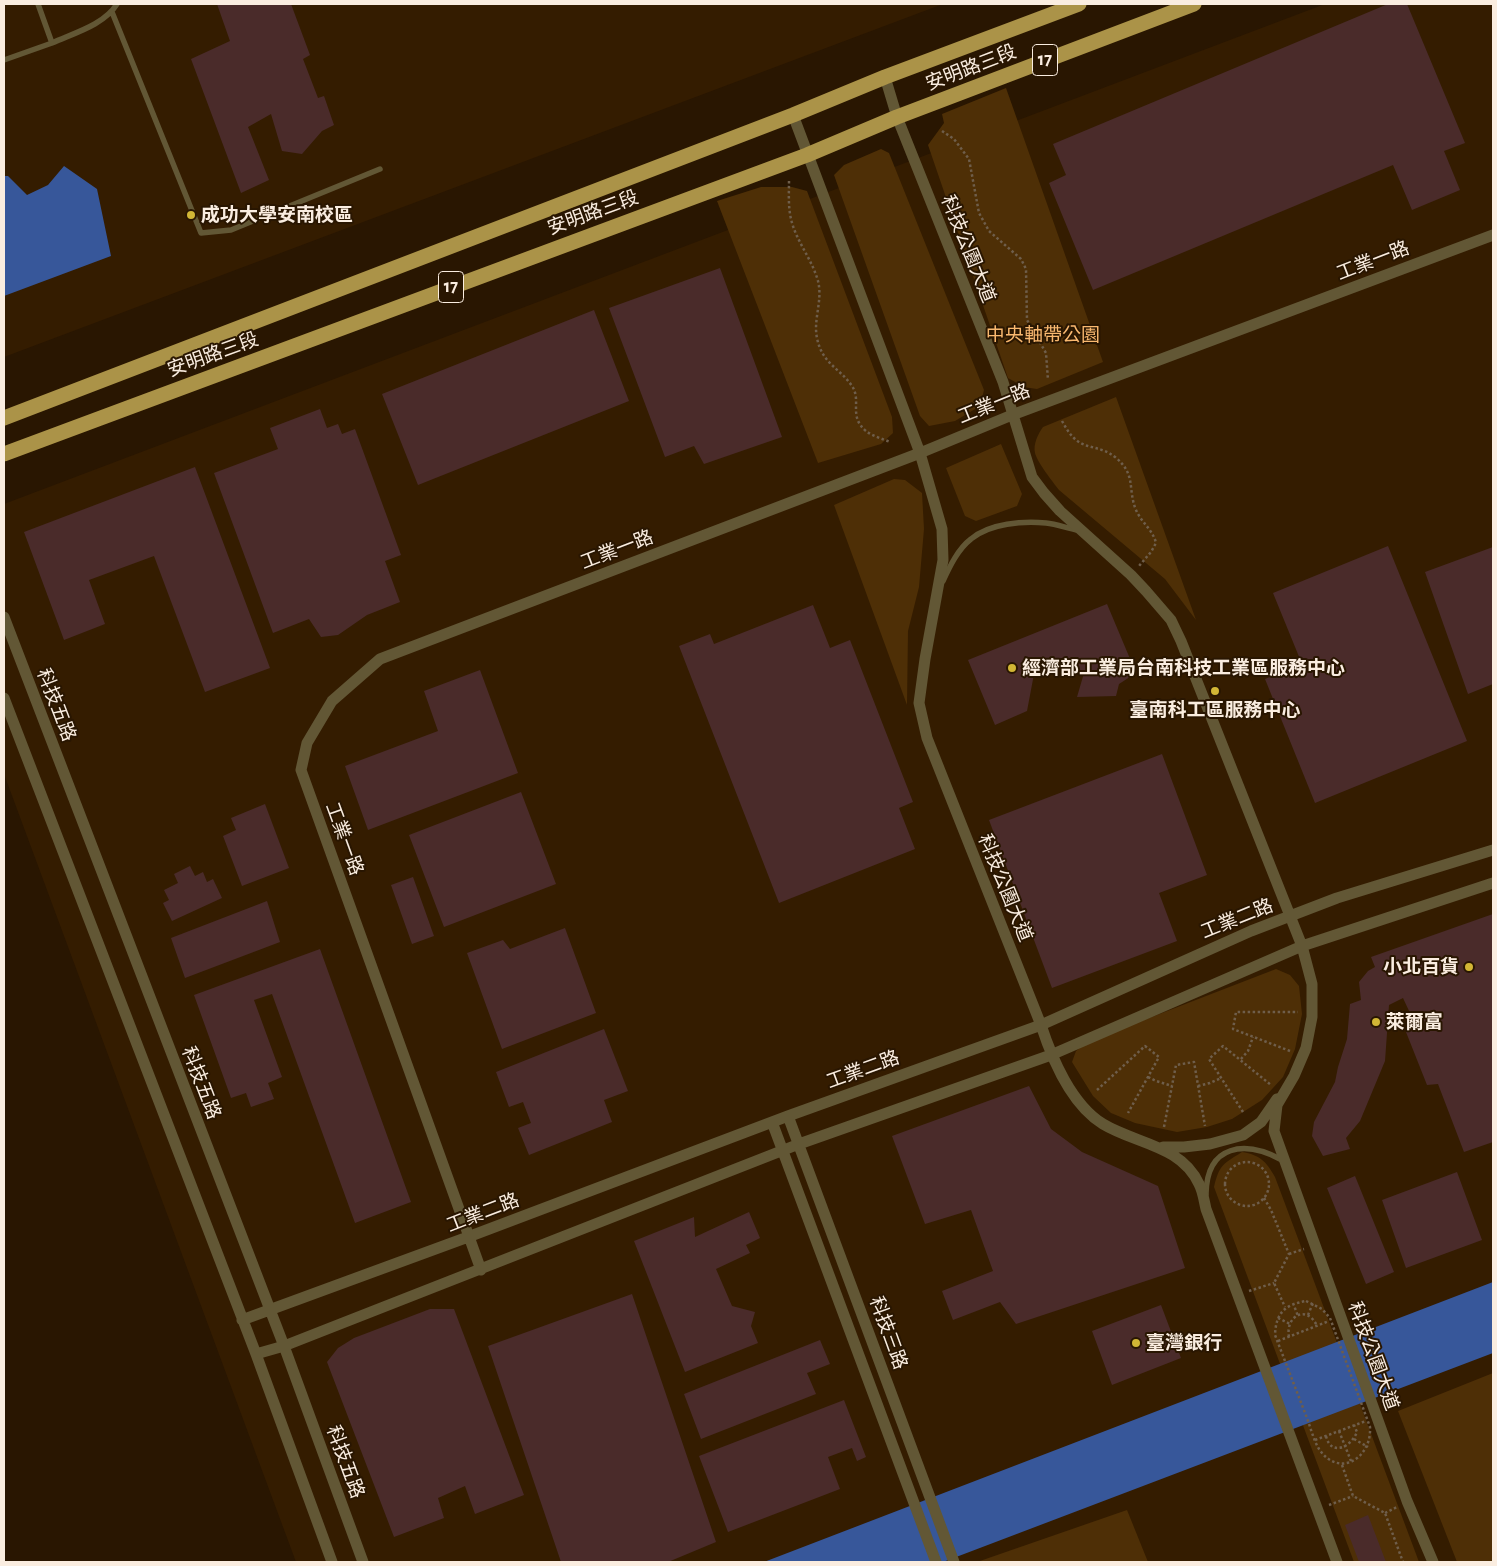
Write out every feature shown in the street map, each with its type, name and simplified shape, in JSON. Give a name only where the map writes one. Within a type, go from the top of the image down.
[{"type":"main road","name":"安明路三段","points":[[4,418],[793,115],[885,77],[1079,4]]},
{"type":"main road","name":"安明路三段","points":[[4,454],[807,155],[897,117],[1194,4]]},
{"type":"street","name":"科技公園大道","points":[[885,77],[897,117],[1003,382],[1032,476],[1044,493],[1131,575],[1171,620],[1302,946],[1312,984],[1312,1017],[1306,1048],[1294,1076],[1277,1105],[1274,1132],[1407,1502],[1433,1562]]},
{"type":"street","name":"科技公園大道","points":[[793,115],[920,453],[942,530],[943,560],[919,703],[927,738],[1041,1025],[1051,1055],[1083,1107],[1102,1123],[1182,1160],[1199,1184],[1206,1210],[1337,1562]]},
{"type":"street","name":"工業一路","points":[[480,1270],[301,770],[307,743],[332,701],[380,659],[920,453],[1012,415],[1493,235]]},
{"type":"street","name":"科技五路","points":[[4,617],[284,1346],[363,1562]]},
{"type":"street","points":[[4,698],[256,1354],[332,1562]]},
{"type":"street","name":"工業二路","points":[[242,1320],[788,1116],[1041,1025],[1244,934],[1337,898],[1493,850]]},
{"type":"street","points":[[256,1354],[284,1346],[799,1144],[1051,1055],[1302,946],[1493,882]]},
{"type":"street","name":"科技公園大道","points":[[1158,1148],[1210,1144],[1243,1135],[1261,1122],[1294,1076]]},
{"type":"street","name":"科技三路","points":[[788,1116],[954,1562]]},
{"type":"street","name":"科技三路","points":[[772,1122],[936,1562]]},
{"type":"lane","points":[[38,4],[52,43]]},
{"type":"lane","points":[[4,60],[52,43],[88,27],[112,12],[118,4]]},
{"type":"lane","points":[[112,12],[201,233],[231,230],[380,170]]},
{"type":"lane","name":"科技公園大道","points":[[938,590],[961,550],[971,538],[986,530],[1007,524],[1048,523],[1084,532]]},
{"type":"lane","name":"科技公園大道","points":[[1206,1210],[1206,1184],[1211,1168],[1222,1154],[1238,1148],[1254,1148],[1266,1151],[1284,1160]]},
{"type":"path","points":[[942,131],[954,139],[968,159],[979,213],[990,231],[1021,259],[1026,268],[1027,320],[1046,353],[1048,380]]},
{"type":"path","points":[[789,181],[788,201],[791,220],[818,282],[820,301],[817,338],[819,344],[828,362],[853,386],[856,396],[855,411],[858,421],[866,432],[890,442]]},
{"type":"path","points":[[1062,421],[1076,441],[1104,449],[1116,458],[1125,468],[1131,480],[1135,508],[1156,542],[1152,552],[1131,575]]},
{"type":"path","points":[[1290,1051],[1233,1029],[1236,1012],[1298,1012]]},
{"type":"path","points":[[1241,1060],[1248,1051],[1253,1037]]},
{"type":"path","points":[[1097,1090],[1144,1046],[1159,1057],[1128,1113]]},
{"type":"path","points":[[1243,1112],[1209,1059],[1223,1046],[1271,1085]]},
{"type":"path","points":[[1164,1127],[1176,1065],[1194,1062],[1205,1126]]},
{"type":"path","points":[[1148,1077],[1172,1086]]},
{"type":"path","points":[[1198,1086],[1221,1078]]},
{"type":"path","points":[[1247,1161],[1260,1166],[1265,1171],[1269,1185],[1268,1192],[1264,1198],[1259,1203],[1244,1206],[1231,1199],[1226,1193],[1225,1186],[1228,1171],[1233,1166],[1247,1161]]},
{"type":"path","points":[[1238,1294],[1274,1283],[1289,1254],[1271,1210],[1264,1198]]},
{"type":"path","points":[[1274,1283],[1285,1307]]},
{"type":"path","points":[[1306,1301],[1322,1309],[1330,1320],[1370,1428],[1371,1438],[1368,1447],[1358,1458],[1342,1464],[1335,1463],[1320,1449],[1275,1335],[1278,1318],[1285,1307],[1306,1301]]},
{"type":"path","points":[[1293,1304],[1298,1316]]},
{"type":"path","points":[[1308,1316],[1314,1304]]},
{"type":"path","points":[[1289,1337],[1288,1330],[1290,1324],[1298,1316],[1305,1314],[1311,1317],[1317,1326]]},
{"type":"path","points":[[1278,1318],[1290,1324]]},
{"type":"path","points":[[1278,1341],[1330,1320]]},
{"type":"path","points":[[1316,1440],[1367,1420]]},
{"type":"path","points":[[1326,1436],[1328,1443],[1332,1446],[1338,1448],[1345,1446],[1354,1439],[1356,1432],[1354,1425]]},
{"type":"path","points":[[1340,1431],[1351,1461]]},
{"type":"path","points":[[1354,1439],[1368,1447]]},
{"type":"path","points":[[1342,1464],[1353,1496],[1385,1513],[1403,1562]]},
{"type":"path","points":[[1318,1509],[1353,1496]]},
{"type":"shaded area","name":"成功大學安南校區","points":[[4,4],[943,4],[4,357]]},
{"type":"shaded area","points":[[1325,4],[1493,4],[1493,1562],[296,1562],[4,774],[4,504]]},
{"type":"green space","name":"中央軸帶公園","points":[[1006,88],[1103,362],[1037,389],[1024,387],[1008,378],[928,145],[944,123],[942,114]]},
{"type":"green space","name":"中央軸帶公園","points":[[881,149],[889,153],[984,390],[980,406],[955,421],[929,426],[920,416],[834,175],[844,165]]},
{"type":"green space","points":[[761,187],[792,187],[807,191],[892,417],[893,433],[881,444],[818,463],[717,201]]},
{"type":"green space","name":"中央軸帶公園","points":[[1116,397],[1196,620],[1165,579],[1059,490],[1036,457],[1035,443],[1043,427]]},
{"type":"green space","points":[[1001,444],[1022,494],[1017,506],[976,521],[965,516],[946,468]]},
{"type":"green space","points":[[894,479],[905,480],[922,493],[924,529],[919,587],[908,631],[907,705],[834,505]]},
{"type":"green space","points":[[1276,969],[1290,975],[1299,986],[1302,1014],[1295,1049],[1283,1077],[1262,1100],[1232,1119],[1207,1127],[1177,1132],[1135,1123],[1111,1113],[1093,1096],[1072,1062],[1076,1051],[1087,1042]]},
{"type":"green space","points":[[1242,1152],[1262,1160],[1275,1177],[1419,1562],[1354,1562],[1214,1187],[1220,1169],[1230,1159]]},
{"type":"green space","points":[[1493,1373],[1493,1562],[1457,1562],[1398,1411]]},
{"type":"green space","points":[[1127,1510],[1148,1562],[977,1562]]},
{"type":"water","points":[[64,166],[97,189],[111,256],[4,296],[4,176],[8,176],[27,195],[48,185]]},
{"type":"water","points":[[1493,1282],[1493,1353],[943,1562],[764,1562]]},
{"type":"building","points":[[217,4],[291,4],[310,55],[303,59],[318,98],[324,96],[334,125],[322,131],[302,154],[282,151],[271,114],[248,127],[269,180],[241,193],[191,59],[230,41]]},
{"type":"building","points":[[1388,4],[1407,4],[1465,143],[1444,151],[1460,190],[1412,210],[1393,165],[1093,290],[1049,183],[1066,175],[1053,144]]},
{"type":"building","points":[[720,268],[782,437],[704,464],[694,446],[665,457],[609,308]]},
{"type":"building","points":[[594,310],[629,401],[418,485],[382,394]]},
{"type":"building","points":[[320,409],[327,428],[338,424],[342,434],[355,429],[401,555],[385,561],[400,602],[367,615],[338,635],[321,637],[309,619],[273,633],[214,473],[278,449],[270,428]]},
{"type":"building","points":[[195,467],[270,668],[205,692],[154,556],[89,580],[105,624],[64,640],[24,532]]},
{"type":"building","points":[[1388,546],[1467,741],[1315,803],[1265,679],[1302,664],[1273,593]]},
{"type":"building","points":[[1493,547],[1493,684],[1468,694],[1425,572]]},
{"type":"building","name":"經濟部工業局台南科技工業區服務中心","points":[[1107,604],[1136,673],[1119,684],[1116,696],[1077,697],[1084,673],[1068,663],[1034,674],[1027,711],[995,725],[968,660]]},
{"type":"building","points":[[813,605],[830,648],[850,640],[913,802],[899,808],[915,849],[779,903],[679,646],[710,634],[714,644]]},
{"type":"building","points":[[480,670],[518,773],[368,830],[345,766],[438,731],[424,691]]},
{"type":"building","points":[[1162,754],[1207,875],[1159,893],[1177,941],[1052,988],[989,820]]},
{"type":"building","points":[[521,792],[556,884],[444,927],[409,835]]},
{"type":"building","points":[[265,804],[289,868],[242,886],[223,836],[236,830],[231,818]]},
{"type":"building","points":[[190,866],[195,876],[203,872],[207,882],[213,879],[222,898],[172,921],[163,903],[169,900],[164,890],[178,883],[174,874]]},
{"type":"building","points":[[413,877],[434,936],[412,944],[391,885]]},
{"type":"building","points":[[267,901],[280,942],[185,978],[171,938]]},
{"type":"building","points":[[1493,914],[1493,1142],[1464,1152],[1438,1084],[1427,1085],[1406,1032],[1416,1026],[1403,998],[1389,1005],[1385,1061],[1360,1121],[1346,1138],[1350,1149],[1323,1156],[1312,1136],[1314,1122],[1335,1082],[1347,1039],[1350,1004],[1361,1000],[1359,982],[1368,971],[1375,967],[1371,957]]},
{"type":"building","points":[[565,928],[596,1013],[502,1049],[467,953],[503,940],[510,949]]},
{"type":"building","points":[[320,949],[411,1202],[355,1223],[272,994],[254,1000],[282,1077],[268,1083],[274,1099],[251,1107],[246,1093],[231,1098],[194,995]]},
{"type":"building","points":[[604,1029],[628,1091],[604,1100],[612,1122],[529,1155],[518,1128],[531,1123],[523,1102],[509,1107],[496,1072]]},
{"type":"building","points":[[1029,1086],[1051,1129],[1082,1152],[1158,1186],[1185,1268],[1016,1324],[1000,1302],[953,1320],[942,1291],[993,1271],[971,1210],[925,1224],[892,1136]]},
{"type":"building","points":[[1457,1172],[1482,1240],[1406,1268],[1382,1200]]},
{"type":"building","points":[[1355,1176],[1394,1272],[1366,1284],[1327,1188]]},
{"type":"building","points":[[749,1212],[760,1238],[746,1245],[750,1253],[716,1269],[732,1306],[755,1312],[751,1326],[758,1343],[685,1372],[634,1241],[694,1217],[695,1237]]},
{"type":"building","points":[[632,1294],[716,1542],[668,1562],[561,1562],[488,1346]]},
{"type":"building","points":[[1161,1305],[1181,1358],[1112,1385],[1092,1331]]},
{"type":"building","points":[[430,1309],[454,1309],[524,1495],[475,1514],[465,1486],[438,1498],[444,1518],[394,1537],[327,1362],[338,1348],[354,1338]]},
{"type":"building","points":[[820,1340],[830,1364],[807,1373],[816,1394],[701,1439],[684,1394]]},
{"type":"building","points":[[844,1400],[866,1457],[857,1461],[852,1448],[828,1457],[840,1489],[728,1532],[699,1456]]},
{"type":"building","points":[[1368,1515],[1386,1562],[1359,1562],[1345,1525]]},
{"type":"place","name":"成功大學安南校區","points":[[191,215]]},
{"type":"place","name":"經濟部工業局台南科技工業區服務中心","points":[[1012,668]]},
{"type":"place","name":"臺南科工區服務中心","points":[[1215,691]]},
{"type":"place","name":"小北百貨","points":[[1469,967]]},
{"type":"place","name":"萊爾富","points":[[1376,1022]]},
{"type":"place","name":"臺灣銀行","points":[[1136,1343]]}]
